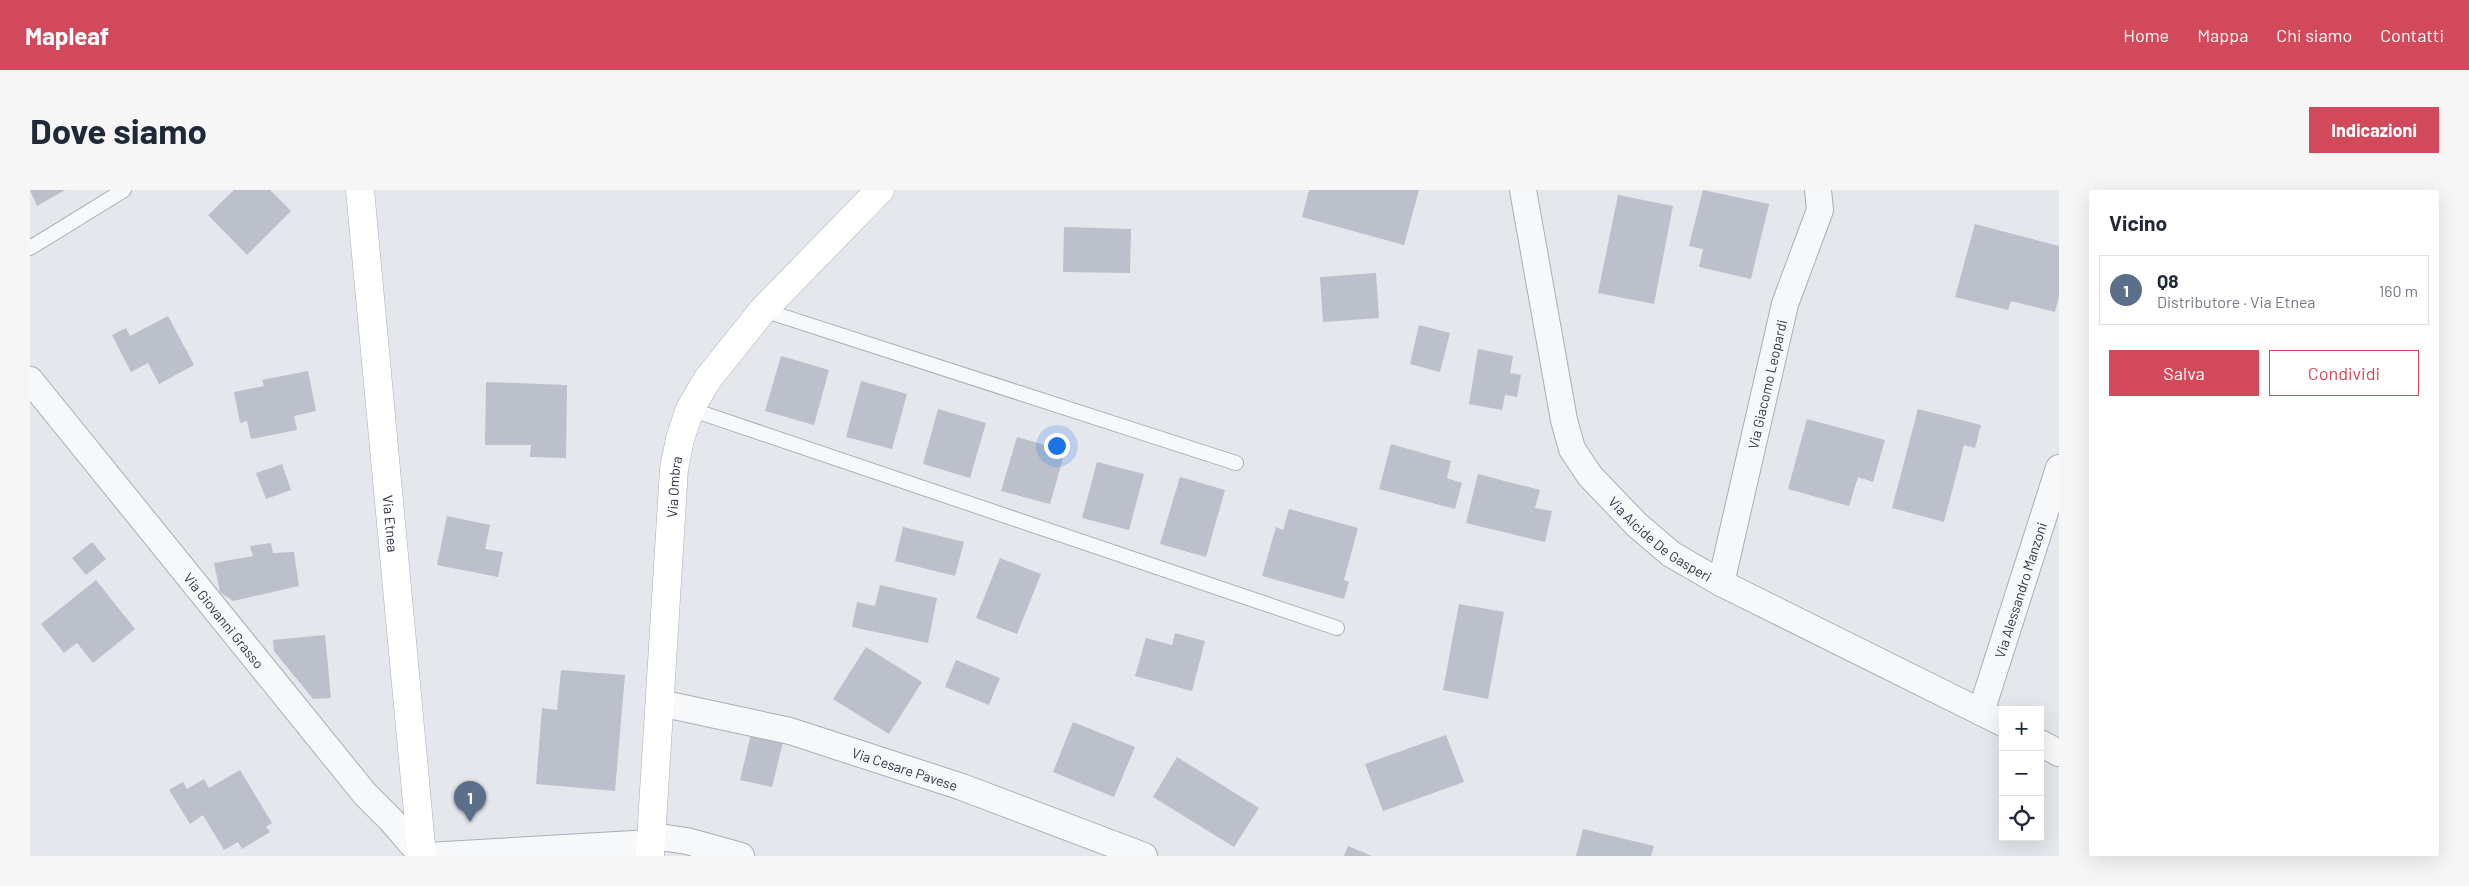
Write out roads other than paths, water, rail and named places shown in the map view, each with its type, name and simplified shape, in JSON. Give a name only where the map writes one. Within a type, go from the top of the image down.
[{"type":"main road","name":"Via Etnea","points":[[360,190],[422,856]]},
{"type":"main road","name":"Via Ombra","points":[[651,845],[674,469],[680,438],[690,409],[707,380],[763,310],[880,190]]},
{"type":"street","name":"Via Alcide De Gasperi","points":[[1523,190],[1564,420],[1572,448],[1590,476],[1637,525],[1670,554],[1722,583],[1992,718]]},
{"type":"street","name":"Via Giacomo Leopardi","points":[[1722,583],[1785,304],[1820,210],[1818,190]]},
{"type":"street","name":"Via Giovanni Grasso","points":[[30,380],[365,794],[391,820],[422,856]]},
{"type":"street","name":"Via Alessandro Manzoni","points":[[1992,718],[2059,468]]},
{"type":"street","name":"Via Cesare Pavese","points":[[660,703],[790,731],[962,787],[1144,856]]},
{"type":"street","points":[[2044,745],[2059,752]]},
{"type":"street","points":[[427,856],[651,845],[687,841],[741,856]]},
{"type":"lane","points":[[30,248],[124,190]]},
{"type":"lane","points":[[763,310],[1236,463]]},
{"type":"lane","points":[[690,409],[1337,628]]},
{"type":"place","name":"Q8","points":[[470,822]]}]
